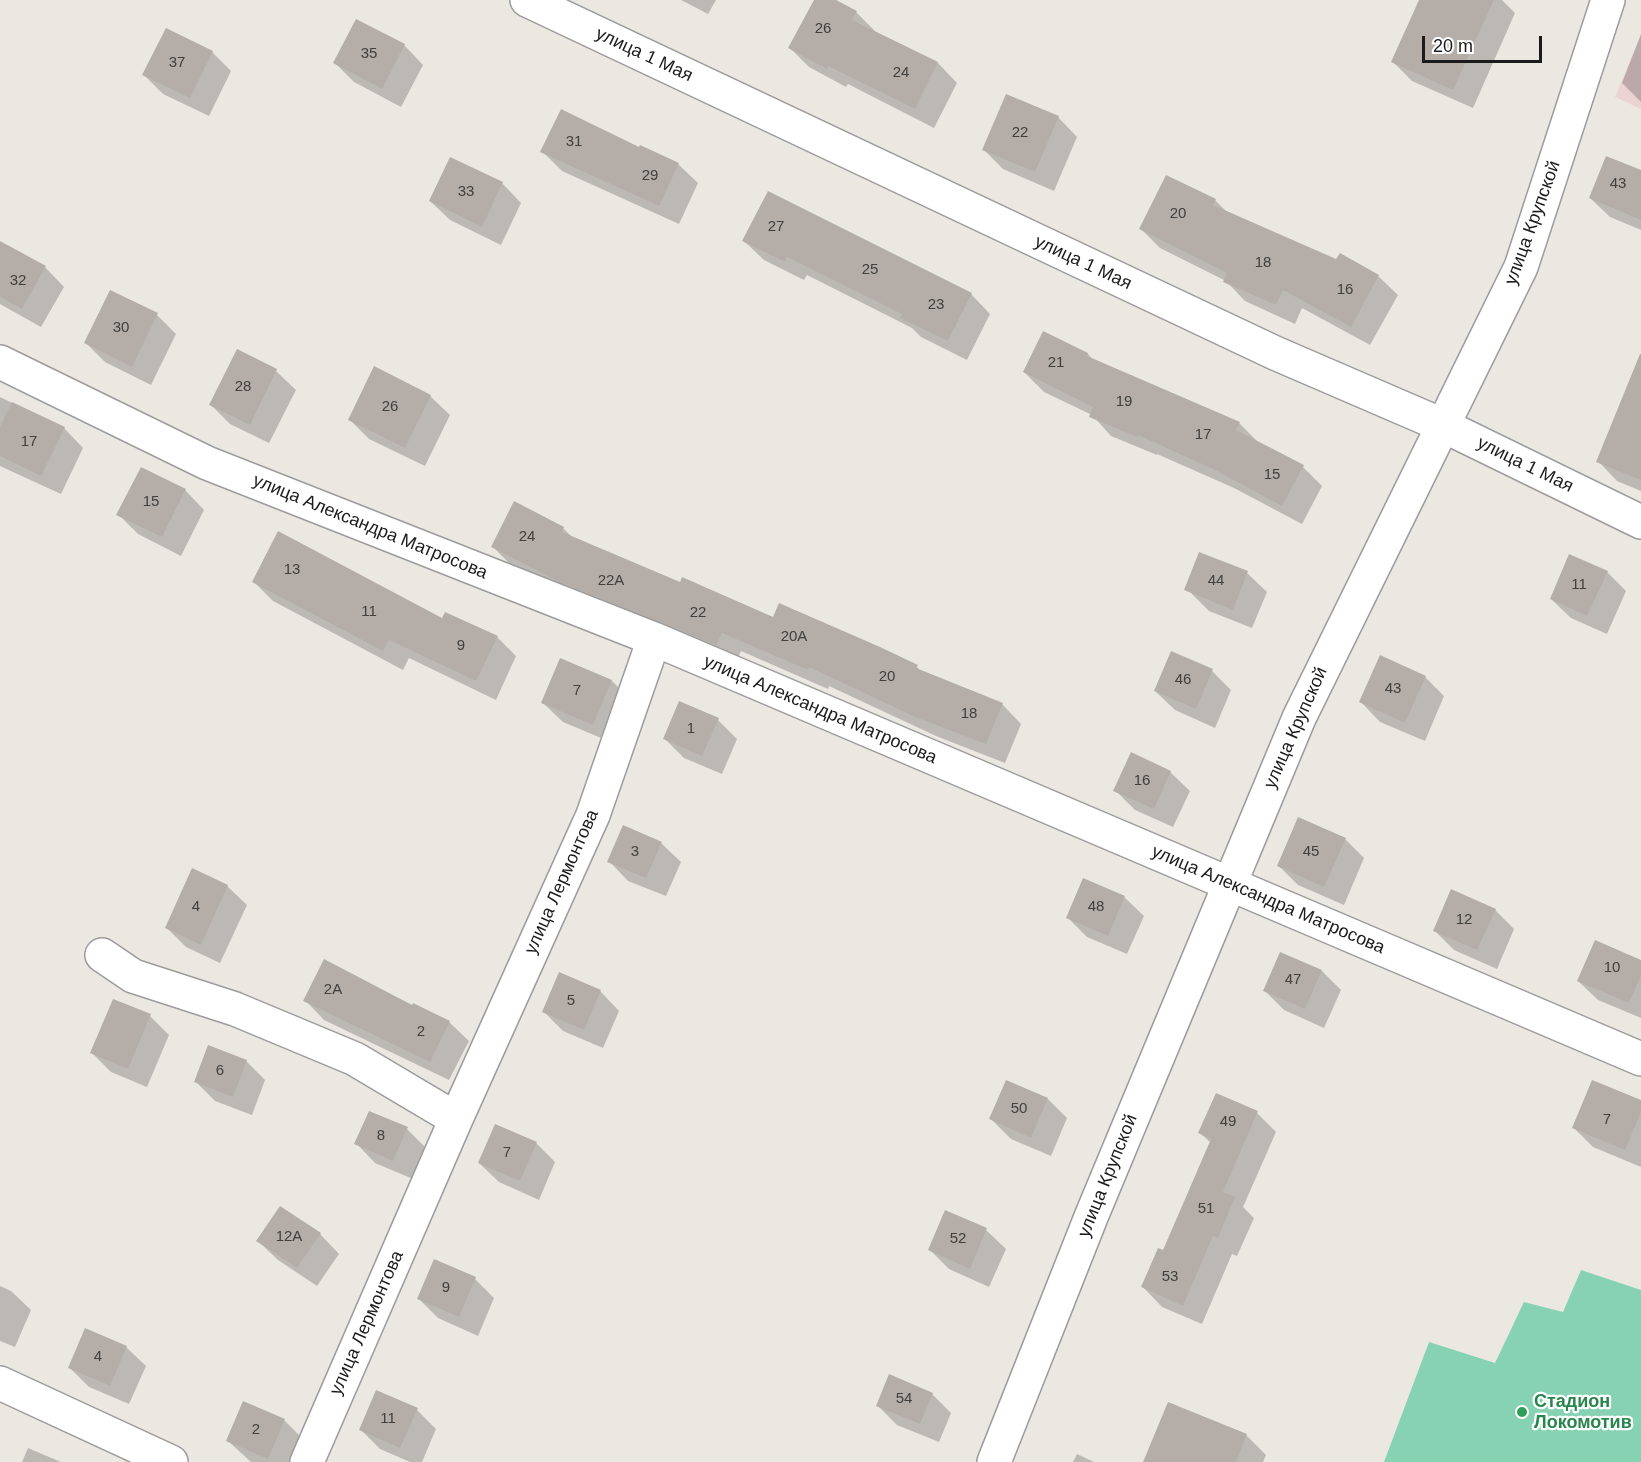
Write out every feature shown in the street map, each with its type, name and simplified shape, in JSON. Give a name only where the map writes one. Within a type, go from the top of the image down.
[{"type":"street","name":"улица 1 Мая","points":[[527,0],[1275,353],[1442,425],[1641,522]]},
{"type":"street","name":"улица Крупской","points":[[994,1462],[1091,1217],[1299,718],[1521,267],[1608,0]]},
{"type":"street","name":"улица Александра Матросова","points":[[0,362],[207,463],[654,639],[968,774],[1230,882],[1641,1059]]},
{"type":"street","name":"улица Лермонтова","points":[[307,1462],[456,1119],[593,815],[654,639]]},
{"type":"street","points":[[102,955],[133,976],[235,1009],[355,1059],[456,1119]]},
{"type":"street","points":[[0,1383],[171,1462]]},
{"type":"shaded area","points":[[1641,35],[1641,109],[1615,97]]},
{"type":"green space","name":"Стадион Локомотив","points":[[1581,1270],[1641,1290],[1641,1462],[1384,1462],[1429,1342],[1495,1363],[1524,1302],[1563,1312]]},
{"type":"building","points":[[814,0],[836,0],[857,11],[852,20],[938,62],[915,109],[828,66],[827,69],[788,48]]},
{"type":"building","points":[[1419,0],[1494,0],[1453,90],[1391,62]]},
{"type":"building","points":[[356,19],[405,44],[382,89],[333,63]]},
{"type":"building","points":[[166,28],[213,51],[190,98],[142,75]]},
{"type":"building","points":[[1006,94],[1059,116],[1035,172],[982,150]]},
{"type":"building","points":[[561,109],[639,147],[640,145],[679,163],[659,206],[540,152]]},
{"type":"building","points":[[1606,156],[1641,170],[1641,220],[1589,198]]},
{"type":"building","points":[[450,157],[503,182],[482,227],[429,201]]},
{"type":"building","points":[[1166,175],[1216,199],[1213,205],[1336,259],[1340,253],[1379,275],[1351,327],[1283,290],[1276,305],[1223,282],[1227,273],[1139,229]]},
{"type":"building","points":[[768,191],[972,293],[948,341],[900,318],[902,314],[787,257],[785,262],[742,241]]},
{"type":"building","points":[[0,241],[46,266],[22,309],[0,297]]},
{"type":"building","points":[[110,290],[158,313],[132,367],[84,343]]},
{"type":"building","points":[[1043,331],[1088,353],[1087,356],[1240,422],[1236,430],[1304,465],[1282,506],[1213,469],[1138,435],[1137,437],[1089,417],[1093,407],[1023,372]]},
{"type":"building","points":[[237,349],[277,369],[250,425],[209,405]]},
{"type":"building","points":[[1641,354],[1641,480],[1596,462]]},
{"type":"building","points":[[374,366],[431,395],[405,448],[348,420]]},
{"type":"building","points":[[12,402],[65,427],[41,476],[0,456],[0,427]]},
{"type":"building","points":[[141,467],[186,489],[162,537],[116,515]]},
{"type":"building","points":[[514,501],[564,527],[562,532],[680,582],[682,577],[773,617],[779,603],[918,665],[916,668],[1003,703],[986,744],[915,717],[809,667],[808,670],[722,633],[716,645],[560,582],[491,547]]},
{"type":"building","points":[[278,531],[442,618],[445,612],[498,636],[476,681],[389,640],[383,651],[252,582]]},
{"type":"building","points":[[1199,552],[1248,571],[1233,610],[1184,590]]},
{"type":"building","points":[[1569,554],[1608,571],[1587,616],[1550,599]]},
{"type":"building","points":[[1171,651],[1213,669],[1196,709],[1154,691]]},
{"type":"building","points":[[1380,655],[1426,676],[1405,723],[1359,702]]},
{"type":"building","points":[[560,658],[612,680],[593,725],[541,703]]},
{"type":"building","points":[[679,701],[719,718],[702,756],[663,739]]},
{"type":"building","points":[[1131,752],[1171,771],[1154,809],[1113,791]]},
{"type":"building","points":[[1298,817],[1346,838],[1324,887],[1277,866]]},
{"type":"building","points":[[623,825],[662,842],[646,878],[607,862]]},
{"type":"building","points":[[192,868],[228,885],[201,945],[165,928]]},
{"type":"building","points":[[1083,878],[1125,896],[1108,936],[1066,918]]},
{"type":"building","points":[[1451,889],[1496,909],[1477,950],[1433,931]]},
{"type":"building","points":[[1595,940],[1641,960],[1641,976],[1629,1003],[1577,981]]},
{"type":"building","points":[[1280,952],[1322,970],[1305,1009],[1263,991]]},
{"type":"building","points":[[324,959],[412,1005],[413,1003],[450,1021],[430,1062],[303,1001]]},
{"type":"building","points":[[559,972],[601,990],[584,1030],[542,1012]]},
{"type":"building","points":[[113,999],[151,1014],[128,1069],[90,1053]]},
{"type":"building","points":[[208,1045],[247,1060],[233,1097],[194,1082]]},
{"type":"building","points":[[1006,1080],[1048,1098],[1031,1138],[989,1119]]},
{"type":"building","points":[[1592,1080],[1641,1100],[1641,1112],[1625,1150],[1572,1128]]},
{"type":"building","points":[[1216,1093],[1258,1111],[1223,1192],[1235,1197],[1218,1238],[1213,1236],[1183,1306],[1141,1287],[1158,1248],[1163,1250],[1211,1139],[1198,1133]]},
{"type":"building","points":[[369,1111],[408,1127],[393,1161],[354,1144]]},
{"type":"building","points":[[495,1124],[537,1142],[520,1181],[478,1163]]},
{"type":"building","points":[[280,1206],[321,1233],[297,1268],[256,1241]]},
{"type":"building","points":[[945,1210],[987,1228],[970,1269],[928,1250]]},
{"type":"building","points":[[434,1259],[476,1277],[459,1317],[417,1299]]},
{"type":"building","points":[[85,1328],[127,1346],[110,1386],[68,1368]]},
{"type":"building","points":[[889,1374],[933,1393],[920,1424],[876,1406]]},
{"type":"building","points":[[376,1390],[418,1408],[400,1448],[359,1430]]},
{"type":"building","points":[[243,1401],[285,1419],[268,1459],[226,1441]]},
{"type":"building","points":[[1168,1402],[1247,1434],[1236,1462],[1143,1462]]},
{"type":"place","name":"Стадион Локомотив","points":[[1522,1412]]}]
